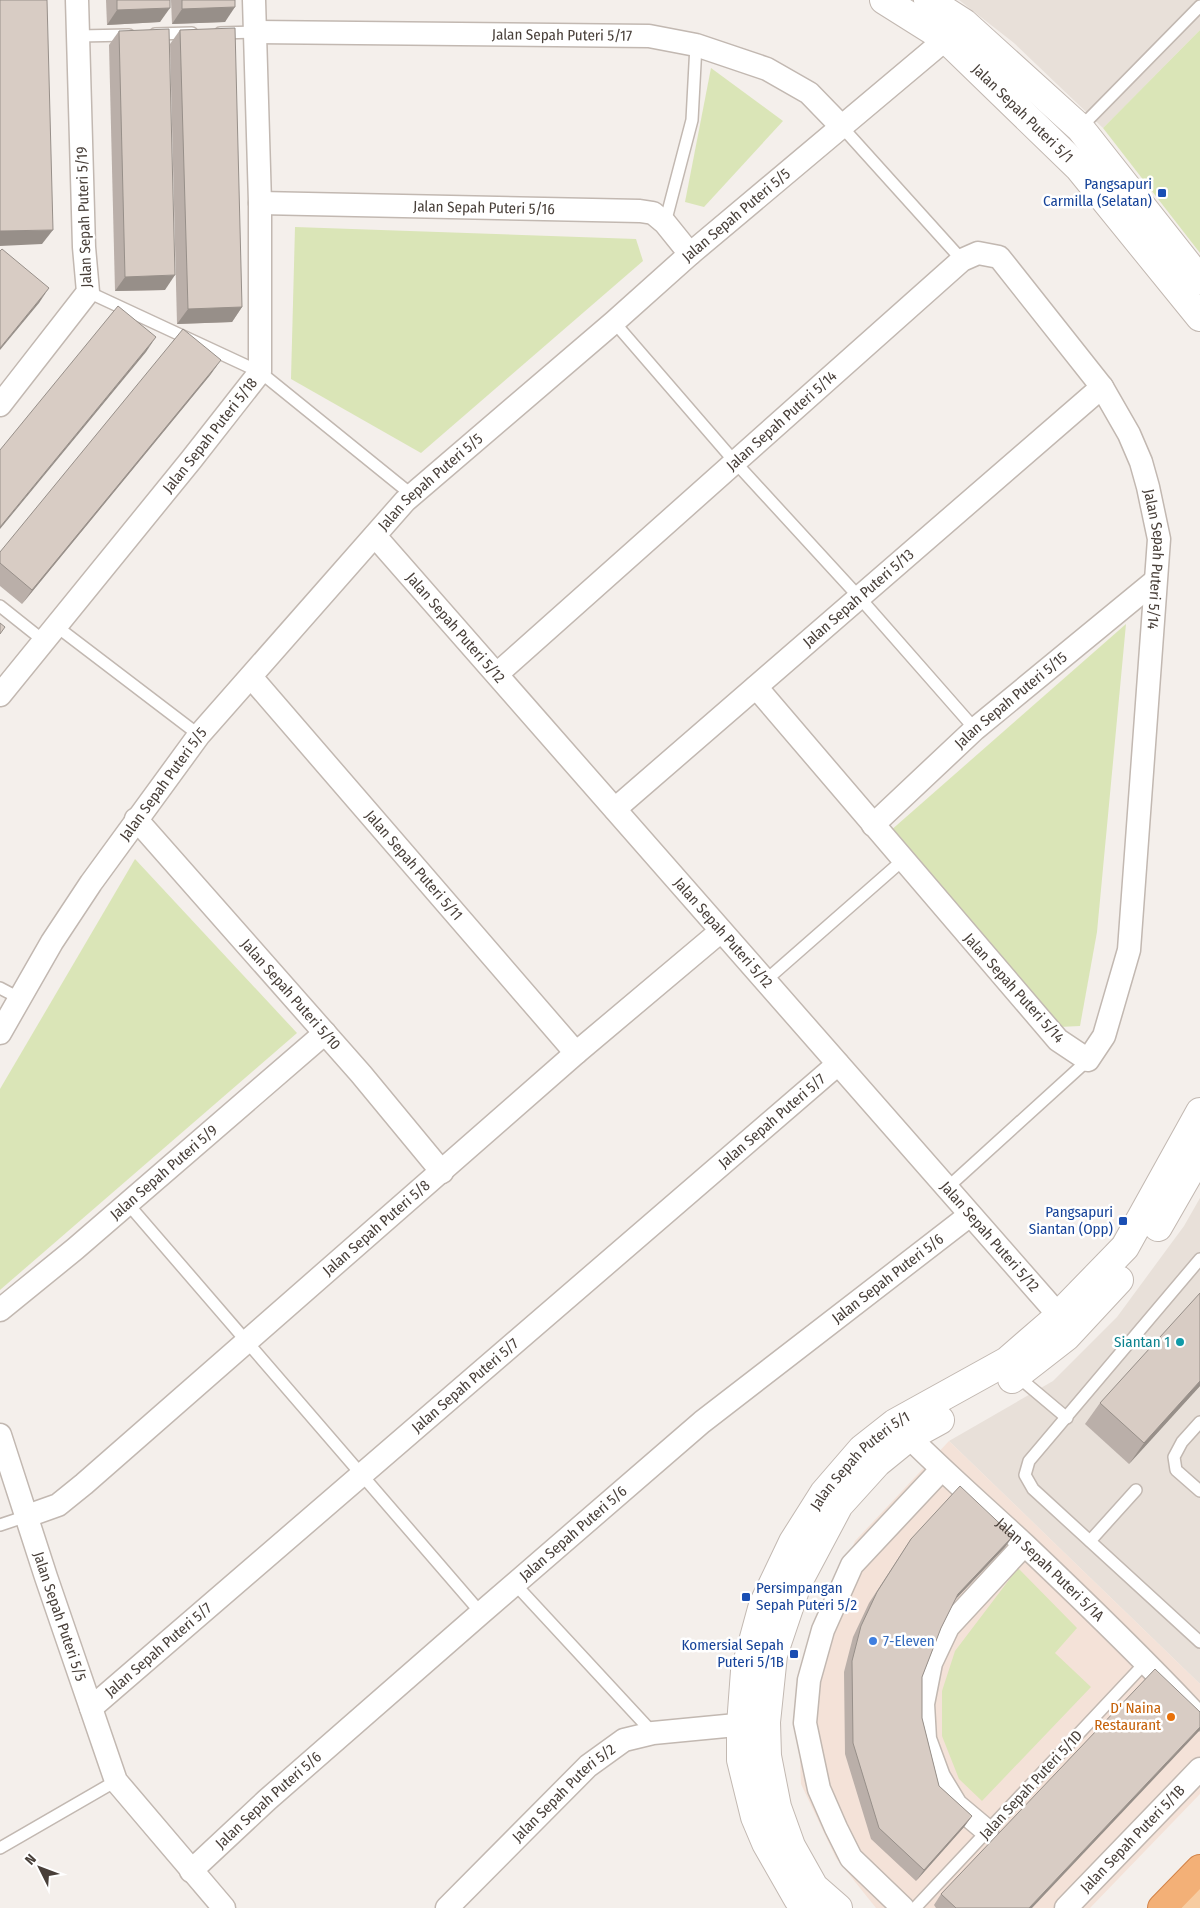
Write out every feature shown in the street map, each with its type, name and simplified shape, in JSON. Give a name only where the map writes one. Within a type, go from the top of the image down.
[{"type":"highway","points":[[1162,1908],[1200,1869]]},
{"type":"main road","points":[[1187,1908],[1200,1894]]},
{"type":"street","name":"Jalan Sepah Puteri 5/19","points":[[0,405],[88,292],[84,247],[77,0]]},
{"type":"street","name":"Jalan Sepah Puteri 5/18","points":[[0,695],[260,372],[260,203],[254,0]]},
{"type":"street","name":"Jalan Sepah Puteri 5/1","points":[[884,0],[955,31],[1079,168],[1200,317]]},
{"type":"street","points":[[928,0],[955,31],[1080,128],[1200,280]]},
{"type":"street","name":"Jalan Sepah Puteri 5/5","points":[[0,1033],[10,993],[52,942],[136,820],[199,735],[412,495],[614,322],[690,254],[955,31]]},
{"type":"street","name":"Jalan Sepah Puteri 5/17","points":[[256,32],[649,36],[696,45],[767,69],[809,93],[842,128]]},
{"type":"street","name":"Jalan Sepah Puteri 5/16","points":[[260,203],[653,213],[665,223],[690,254]]},
{"type":"street","name":"Jalan Sepah Puteri 5/14","points":[[497,674],[962,260],[978,253],[999,257],[1102,387],[1130,434],[1148,487],[1159,539],[1129,950],[1104,1036],[1088,1060],[1058,1040],[902,860],[756,687]]},
{"type":"street","name":"Jalan Sepah Puteri 5/13","points":[[615,809],[1102,387]]},
{"type":"street","name":"Jalan Sepah Puteri 5/12","points":[[375,536],[1065,1323]]},
{"type":"street","name":"Jalan Sepah Puteri 5/15","points":[[873,825],[975,729],[1156,581]]},
{"type":"street","name":"Jalan Sepah Puteri 5/11","points":[[251,677],[576,1053]]},
{"type":"street","name":"Jalan Sepah Puteri 5/10","points":[[136,820],[325,1033],[442,1172]]},
{"type":"street","name":"Jalan Sepah Puteri 5/8","points":[[27,1516],[58,1505],[64,1500],[442,1172],[576,1053],[721,931]]},
{"type":"street","name":"Jalan Sepah Puteri 5/9","points":[[0,1310],[75,1250],[325,1033]]},
{"type":"street","name":"Jalan Sepah Puteri 5/7","points":[[91,1708],[838,1064]]},
{"type":"street","name":"Jalan Sepah Puteri 5/1","points":[[807,1908],[798,1899],[766,1844],[755,1817],[741,1760],[754,1724],[745,1671],[763,1605],[793,1542],[824,1493],[862,1449],[902,1430],[1065,1323],[1125,1247],[1200,1112]]},
{"type":"street","points":[[902,1430],[1017,1376],[1065,1323],[1140,1258],[1200,1154]]},
{"type":"street","name":"Jalan Sepah Puteri 5/6","points":[[191,1871],[268,1800],[702,1422],[970,1215]]},
{"type":"street","name":"Jalan Sepah Puteri 5/1A","points":[[902,1430],[941,1470],[1024,1545],[1146,1662],[1200,1719]]},
{"type":"street","name":"Jalan Sepah Puteri 5/5","points":[[0,1436],[116,1781],[224,1908]]},
{"type":"street","points":[[903,1908],[852,1858],[836,1828],[819,1789],[805,1723],[809,1680],[823,1630],[852,1565],[941,1470]]},
{"type":"street","points":[[987,1831],[956,1805],[939,1777],[925,1740],[923,1704],[931,1662],[948,1627],[1024,1545]]},
{"type":"street","points":[[754,1724],[767,1756],[777,1807],[791,1846],[814,1887],[838,1908]]},
{"type":"street","name":"Jalan Sepah Puteri 5/2","points":[[447,1908],[588,1766],[624,1740],[653,1733],[754,1724]]},
{"type":"street","name":"Jalan Sepah Puteri 5/1B","points":[[1066,1908],[1200,1769]]},
{"type":"lane","points":[[1080,128],[1200,6]]},
{"type":"lane","points":[[79,36],[256,32]]},
{"type":"lane","points":[[665,223],[692,120],[696,45]]},
{"type":"lane","points":[[842,128],[962,260]]},
{"type":"lane","points":[[88,292],[260,372],[412,495]]},
{"type":"lane","points":[[614,322],[735,462],[859,597],[975,729]]},
{"type":"lane","points":[[0,606],[50,633],[199,735]]},
{"type":"lane","points":[[765,981],[902,860]]},
{"type":"lane","points":[[947,1188],[1088,1060]]},
{"type":"lane","points":[[128,1204],[481,1613]]},
{"type":"lane","points":[[1200,1259],[1029,1461],[1025,1475],[1033,1490],[1200,1642]]},
{"type":"lane","points":[[1017,1376],[1067,1418]]},
{"type":"lane","points":[[1200,1422],[1182,1442],[1174,1457],[1176,1470],[1200,1491]]},
{"type":"lane","points":[[1090,1541],[1136,1490]]},
{"type":"lane","points":[[0,1525],[27,1516]]},
{"type":"lane","points":[[514,1584],[653,1733]]},
{"type":"lane","name":"Jalan Sepah Puteri 5/1D","points":[[915,1908],[1146,1662]]},
{"type":"lane","points":[[0,1848],[116,1781]]},
{"type":"shaded area","points":[[959,0],[1200,0],[1200,30],[1103,128],[1014,43]]},
{"type":"shaded area","points":[[1200,1198],[1200,1684],[949,1441],[1053,1381],[1117,1317],[1184,1226]]},
{"type":"shaded area","points":[[949,1441],[1200,1684],[1200,1794],[1090,1908],[876,1908],[836,1858],[801,1784],[798,1710],[813,1636],[855,1541]]},
{"type":"green space","points":[[1200,30],[1200,253],[1103,128]]},
{"type":"green space","points":[[711,68],[783,121],[704,207],[685,202]]},
{"type":"green space","points":[[295,227],[636,239],[643,261],[421,453],[291,379]]},
{"type":"green space","points":[[1126,624],[1097,932],[1080,1026],[1059,1027],[889,832]]},
{"type":"green space","points":[[135,859],[297,1033],[0,1290],[0,1089]]},
{"type":"green space","points":[[1018,1568],[1077,1628],[1055,1653],[1091,1687],[982,1801],[959,1779],[942,1736],[942,1691],[955,1651]]},
{"type":"building","points":[[0,0],[47,0],[53,230],[0,231]]},
{"type":"building","points":[[117,0],[170,0],[170,8],[117,10]]},
{"type":"building","points":[[182,0],[235,0],[235,7],[182,9]]},
{"type":"building","points":[[235,28],[242,307],[188,309],[180,30]]},
{"type":"building","points":[[169,29],[175,275],[125,277],[119,31]]},
{"type":"building","points":[[2,249],[49,288],[0,348],[0,251]]},
{"type":"building","points":[[118,306],[156,337],[0,527],[0,450]]},
{"type":"building","points":[[183,329],[221,360],[32,590],[0,563],[0,552]]},
{"type":"building","points":[[0,623],[5,627],[0,634]]},
{"type":"building","name":"Siantan 1","points":[[1200,1293],[1200,1381],[1144,1443],[1100,1403]]},
{"type":"building","points":[[960,1486],[1013,1536],[958,1594],[941,1628],[922,1677],[922,1718],[939,1786],[972,1816],[924,1870],[879,1828],[853,1743],[852,1661],[861,1626],[877,1592],[911,1539]]},
{"type":"building","points":[[1155,1669],[1200,1712],[1200,1727],[1029,1908],[956,1908],[941,1894]]},
{"type":"place","name":"Pangsapuri Carmilla (Selatan)","points":[[1162,193]]},
{"type":"place","name":"Pangsapuri Siantan (Opp)","points":[[1123,1221]]},
{"type":"place","name":"Siantan 1","points":[[1180,1342]]},
{"type":"place","name":"Persimpangan Sepah Puteri 5/2","points":[[746,1597]]},
{"type":"place","name":"7-Eleven","points":[[873,1641]]},
{"type":"place","name":"Komersial Sepah Puteri 5/1B","points":[[794,1654]]},
{"type":"place","name":"D' Naina Restaurant","points":[[1171,1717]]}]
